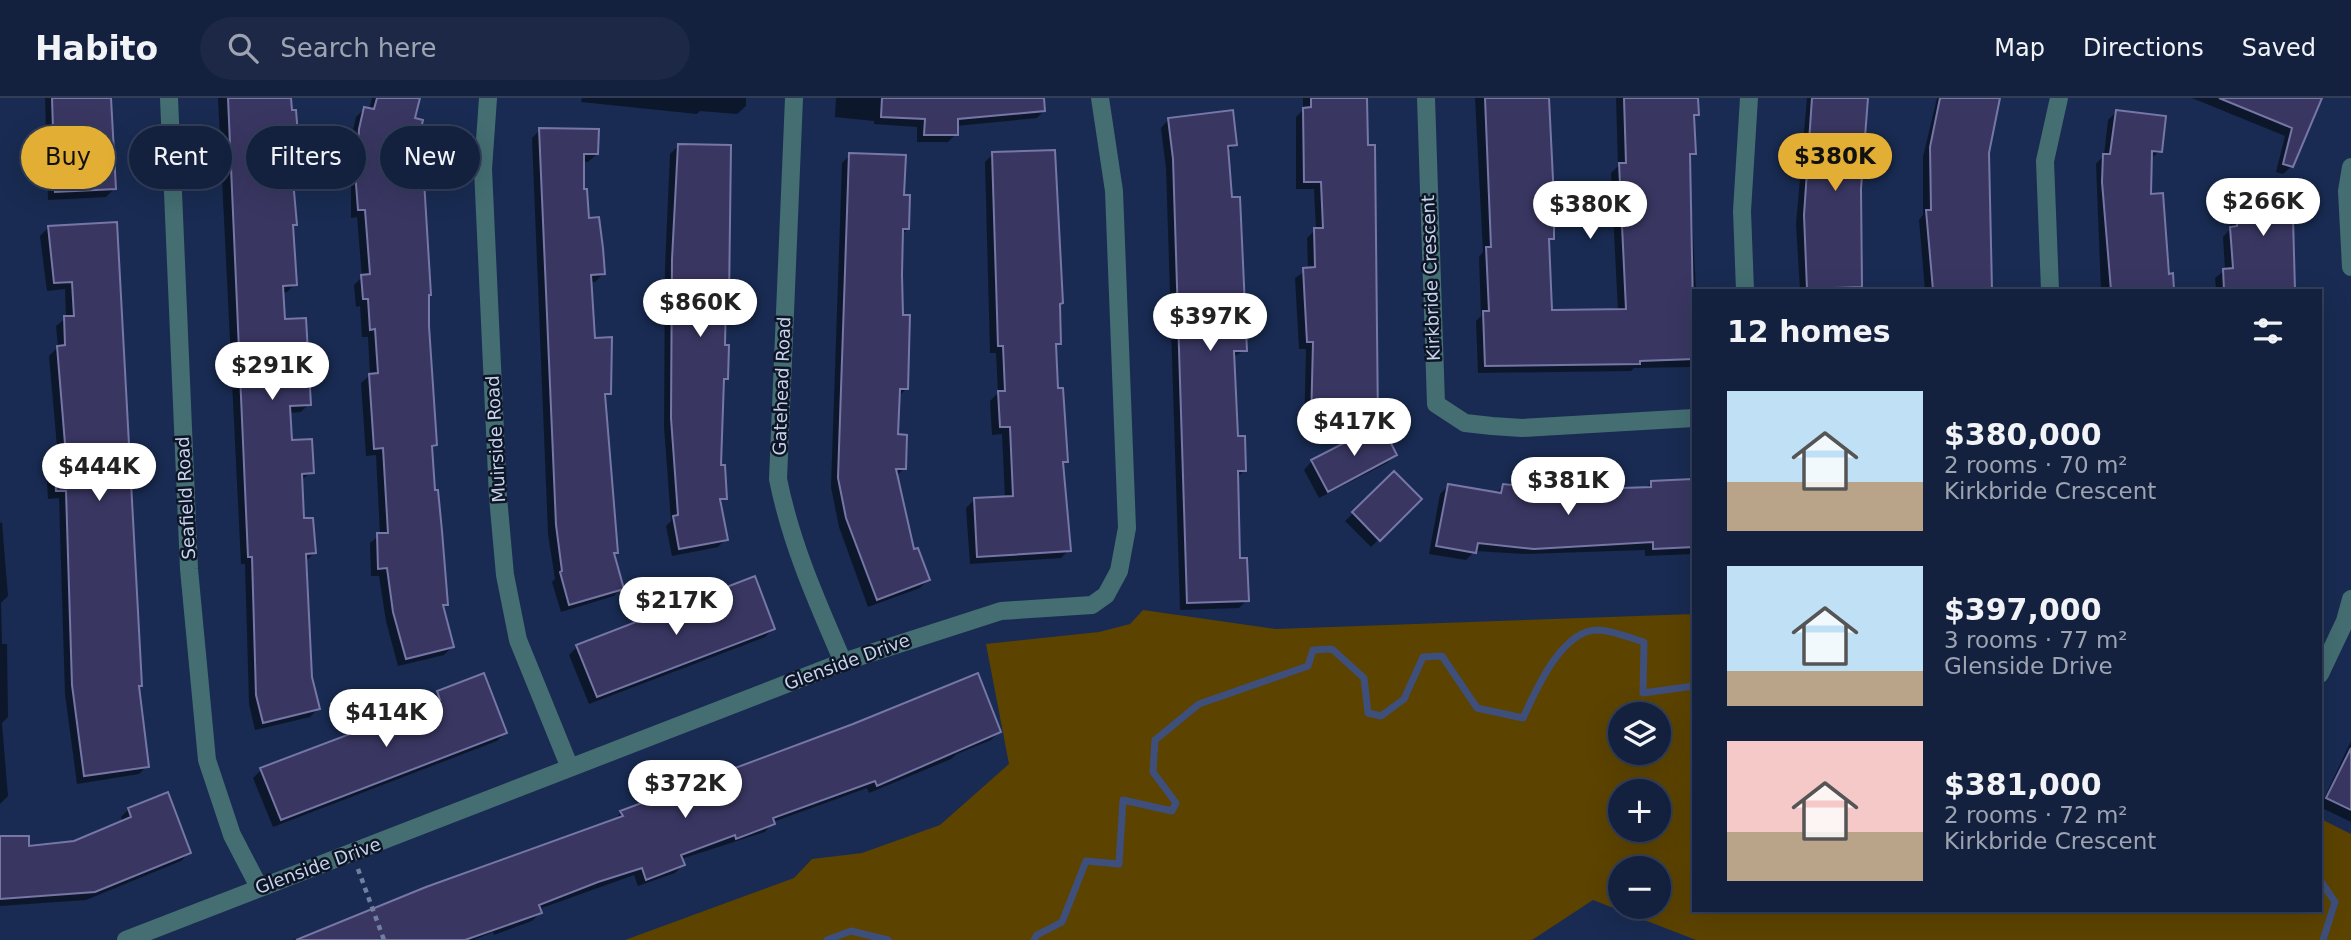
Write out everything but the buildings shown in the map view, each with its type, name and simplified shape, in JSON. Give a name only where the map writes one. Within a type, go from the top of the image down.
[{"type":"street","name":"Seafield Road","points":[[169,98],[189,569],[207,760],[232,835],[259,887]]},
{"type":"street","name":"Muirside Road","points":[[488,98],[483,169],[498,497],[505,575],[518,640],[570,768]]},
{"type":"street","name":"Gatehead Road","points":[[794,98],[778,479],[787,523],[809,584],[843,662]]},
{"type":"street","name":"Glenside Drive","points":[[127,940],[843,662],[1001,611],[1093,605],[1106,595],[1119,571],[1127,528],[1114,191],[1100,98]]},
{"type":"street","name":"Kirkbride Crescent","points":[[1426,98],[1436,404],[1465,422],[1522,428],[1692,418]]},
{"type":"street","points":[[1745,289],[1742,211],[1749,98]]},
{"type":"street","points":[[2050,289],[2045,161],[2059,98]]},
{"type":"street","points":[[2351,167],[2347,191],[2351,267]]},
{"type":"street","points":[[2322,670],[2345,621],[2351,599]]},
{"type":"path","points":[[352,852],[384,940]]},
{"type":"shaded area","points":[[1143,610],[1276,629],[1692,614],[1692,912],[2322,912],[2322,820],[2351,834],[2351,940],[1696,940],[1642,919],[1671,919],[1671,856],[1608,856],[1608,906],[1593,900],[1532,940],[625,940],[794,878],[812,859],[862,853],[940,825],[1009,764],[986,644],[1099,632],[1130,624]]},
{"type":"waterway","points":[[1034,940],[1037,935],[1062,922],[1086,861],[1119,864],[1123,800],[1172,811],[1176,803],[1153,772],[1155,740],[1199,704],[1308,666],[1313,650],[1332,649],[1364,678],[1368,713],[1381,716],[1404,699],[1423,657],[1442,656],[1477,708],[1523,718],[1543,678],[1561,651],[1572,640],[1597,630],[1644,642],[1643,693],[1692,686]]},
{"type":"waterway","points":[[2322,883],[2335,902],[2323,940]]},
{"type":"waterway","points":[[827,940],[851,931],[888,940]]}]
